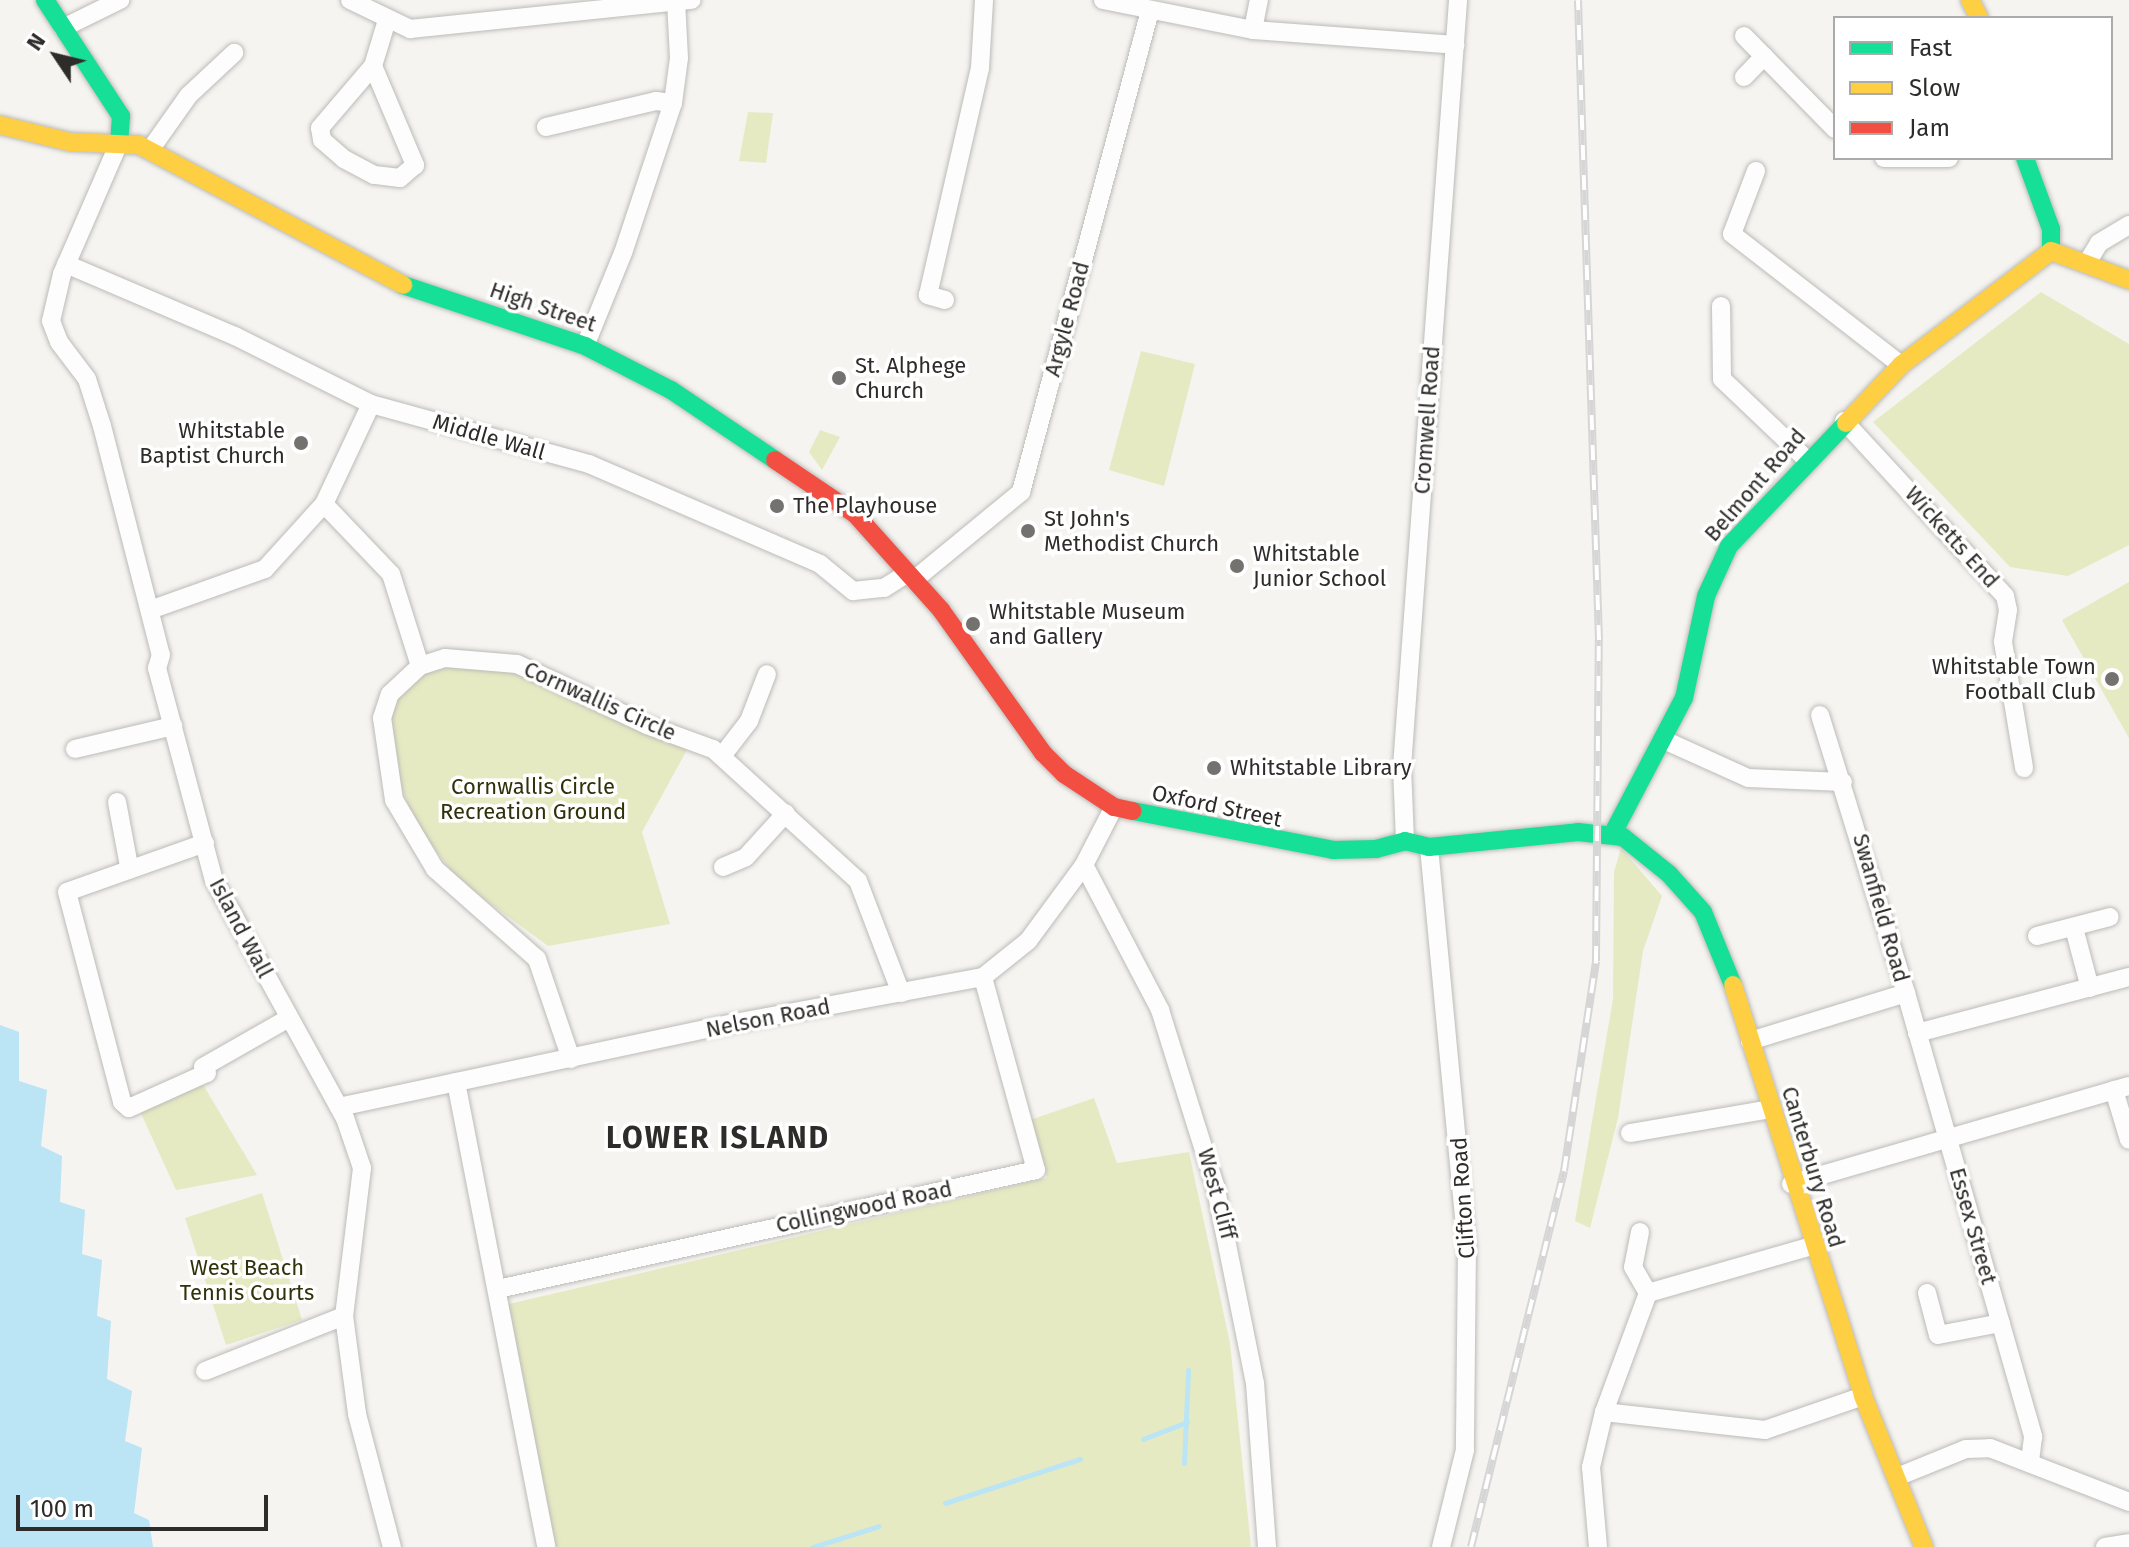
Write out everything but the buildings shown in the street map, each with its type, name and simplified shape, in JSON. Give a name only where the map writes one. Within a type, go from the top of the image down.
[{"type":"main road","points":[[45,0],[121,116],[119,143]]},
{"type":"main road","name":"High Street","points":[[0,125],[70,142],[119,143],[150,150],[403,285],[585,346],[671,390],[830,494],[911,576]]},
{"type":"main road","points":[[2026,160],[2051,229],[2051,251],[2129,280]]},
{"type":"main road","name":"Belmont Road","points":[[1613,833],[1684,698],[1714,573],[1729,546],[1806,459],[1901,365],[2051,251]]},
{"type":"main road","name":"Oxford Street","points":[[911,576],[1043,753],[1064,774],[1114,807],[1293,846],[1376,849],[1405,841],[1429,847],[1613,833]]},
{"type":"main road","name":"Canterbury Road","points":[[1613,833],[1669,874],[1703,912],[1729,967],[1791,1184],[1863,1396],[1924,1547]]},
{"type":"street","points":[[63,28],[120,0]]},
{"type":"street","points":[[350,0],[410,29],[490,9],[684,1],[673,103],[623,253],[585,346]]},
{"type":"street","points":[[945,300],[928,295],[980,68],[984,0]]},
{"type":"street","points":[[1103,0],[1253,30],[1455,45]]},
{"type":"street","points":[[1253,30],[1259,0]]},
{"type":"street","name":"Cromwell Road","points":[[1405,841],[1402,767],[1458,0]]},
{"type":"street","name":"Argyle Road","points":[[911,576],[1021,492],[1150,11]]},
{"type":"street","points":[[373,66],[415,165],[400,178],[374,175],[322,140],[320,128],[373,66],[387,20]]},
{"type":"street","points":[[1744,36],[1833,127]]},
{"type":"street","points":[[150,150],[189,95],[234,53]]},
{"type":"street","points":[[1744,77],[1764,56]]},
{"type":"street","points":[[546,127],[656,101],[673,103]]},
{"type":"street","name":"Island Wall","points":[[119,143],[66,264],[52,305],[54,334],[81,367],[92,392],[150,610],[173,726],[218,890],[339,1107],[362,1168],[363,1191],[344,1316],[357,1414],[392,1547]]},
{"type":"street","points":[[1756,171],[1732,234],[1901,365]]},
{"type":"street","points":[[2087,263],[2099,243],[2129,225]]},
{"type":"street","name":"Middle Wall","points":[[66,264],[235,336],[371,404],[589,464],[820,564],[853,591],[884,588],[911,576]]},
{"type":"street","points":[[1721,306],[1722,379],[1806,459]]},
{"type":"street","points":[[150,610],[265,569],[324,504],[371,404]]},
{"type":"street","name":"Wicketts End","points":[[1844,421],[2005,596],[2008,610],[2003,642],[2024,768]]},
{"type":"street","points":[[324,504],[391,574],[420,666],[390,694],[382,718],[394,800],[435,869],[537,959],[571,1059]]},
{"type":"street","name":"Cornwallis Circle","points":[[420,666],[445,658],[517,664],[722,756],[858,881],[901,993]]},
{"type":"street","points":[[722,756],[749,721],[767,674]]},
{"type":"street","name":"Swanfield Road","points":[[1750,1041],[1906,993],[1820,715]]},
{"type":"street","points":[[75,749],[173,726]]},
{"type":"street","points":[[1664,740],[1748,778],[1843,782]]},
{"type":"street","points":[[117,802],[129,866]]},
{"type":"street","name":"Nelson Road","points":[[339,1107],[983,977],[1028,941],[1084,865],[1114,807]]},
{"type":"street","points":[[723,867],[746,857],[786,813]]},
{"type":"street","points":[[205,843],[129,866],[67,892],[122,1102],[129,1108],[207,1073],[203,1067],[289,1018]]},
{"type":"street","name":"Clifton Road","points":[[1429,847],[1467,1247],[1465,1450],[1441,1547]]},
{"type":"street","name":"West Cliff","points":[[1084,865],[1160,1010],[1215,1185],[1255,1383],[1267,1547]]},
{"type":"street","points":[[2037,936],[2110,917]]},
{"type":"street","points":[[2074,928],[2090,988]]},
{"type":"street","name":"Collingwood Road","points":[[498,1289],[1036,1170],[983,977]]},
{"type":"street","points":[[1917,1033],[2129,977]]},
{"type":"street","name":"Essex Street","points":[[1906,993],[2033,1437],[2030,1460]]},
{"type":"street","points":[[456,1082],[546,1547]]},
{"type":"street","points":[[1791,1184],[2122,1088],[2129,1140]]},
{"type":"street","points":[[1630,1133],[1770,1109]]},
{"type":"street","points":[[1640,1232],[1633,1267],[1648,1293]]},
{"type":"street","points":[[1648,1293],[1812,1246]]},
{"type":"street","points":[[1598,1547],[1591,1467],[1604,1412],[1648,1293]]},
{"type":"street","points":[[1927,1293],[1938,1335],[2001,1323]]},
{"type":"street","points":[[205,1371],[344,1316]]},
{"type":"street","points":[[1604,1412],[1765,1430],[1863,1396]]},
{"type":"street","points":[[1897,1477],[1966,1449],[1990,1448],[2030,1460],[2129,1502]]},
{"type":"street","points":[[2105,1547],[2129,1543]]},
{"type":"green space","points":[[748,112],[773,113],[766,163],[739,161]]},
{"type":"green space","points":[[2041,292],[2129,344],[2129,545],[2068,576],[2010,567],[1873,422]]},
{"type":"green space","points":[[1141,351],[1195,364],[1164,486],[1109,470]]},
{"type":"green space","points":[[820,430],[840,437],[822,470],[809,452]]},
{"type":"green space","name":"Whitstable Town Football Club","points":[[2129,582],[2129,738],[2062,620]]},
{"type":"green space","name":"Cornwallis Circle Recreation Ground","points":[[436,667],[509,668],[688,748],[642,832],[670,924],[548,946],[457,879],[414,821],[397,775],[390,732],[392,711],[404,686]]},
{"type":"green space","points":[[1621,848],[1662,896],[1643,951],[1618,1118],[1590,1228],[1575,1221],[1613,999],[1614,872]]},
{"type":"green space","name":"West Beach Tennis Courts","points":[[202,1083],[257,1175],[176,1190],[139,1109]]},
{"type":"green space","points":[[1094,1098],[1117,1163],[1189,1152],[1230,1343],[1251,1547],[556,1547],[505,1305],[1047,1178],[1030,1120]]},
{"type":"green space","name":"West Beach Tennis Courts","points":[[262,1193],[302,1320],[226,1345],[185,1218]]},
{"type":"water","points":[[0,1025],[19,1032],[19,1081],[47,1090],[41,1146],[62,1156],[60,1202],[85,1210],[82,1254],[102,1260],[97,1316],[111,1321],[107,1379],[132,1391],[125,1441],[142,1448],[134,1513],[149,1520],[153,1547],[0,1547]]},
{"type":"waterway","points":[[1184,1463],[1188,1370]]},
{"type":"waterway","points":[[1143,1439],[1187,1422]]},
{"type":"waterway","points":[[945,1503],[1080,1459]]},
{"type":"waterway","points":[[813,1547],[879,1526]]},
{"type":"railway","points":[[1471,1547],[1564,1171],[1596,961],[1599,640],[1578,0]]},
{"type":"traffic: fast","points":[[45,0],[121,116],[119,143]]},
{"type":"traffic: fast","points":[[2026,160],[2051,229],[2051,251]]},
{"type":"traffic: fast","points":[[403,285],[585,346],[671,390],[775,460]]},
{"type":"traffic: fast","points":[[1613,833],[1684,698],[1706,596],[1729,546],[1846,423]]},
{"type":"traffic: fast","points":[[1133,811],[1333,850],[1376,849],[1405,841],[1429,847],[1578,832],[1623,837],[1669,874],[1703,912],[1733,985]]},
{"type":"traffic: slow","points":[[1970,0],[1978,16]]},
{"type":"traffic: slow","points":[[0,125],[70,142],[139,145],[403,285]]},
{"type":"traffic: slow","points":[[2051,251],[2129,280]]},
{"type":"traffic: slow","points":[[1846,423],[1901,365],[2051,251]]},
{"type":"traffic: slow","points":[[1733,985],[1863,1396],[1924,1547]]},
{"type":"traffic: jam","points":[[775,460],[855,514],[941,610],[1043,753],[1064,774],[1114,807],[1133,811]]},
{"type":"place","name":"St. Alphege Church","points":[[839,378]]},
{"type":"place","name":"Whitstable Baptist Church","points":[[301,443]]},
{"type":"place","name":"The Playhouse","points":[[777,506]]},
{"type":"place","name":"St John's Methodist Church","points":[[1028,531]]},
{"type":"place","name":"Whitstable Junior School","points":[[1237,566]]},
{"type":"place","name":"Whitstable Museum and Gallery","points":[[973,624]]},
{"type":"place","name":"Whitstable Town Football Club","points":[[2112,679]]},
{"type":"place","name":"Whitstable Library","points":[[1214,768]]},
{"type":"district","name":"LOWER ISLAND","points":[[718,1138]]}]
